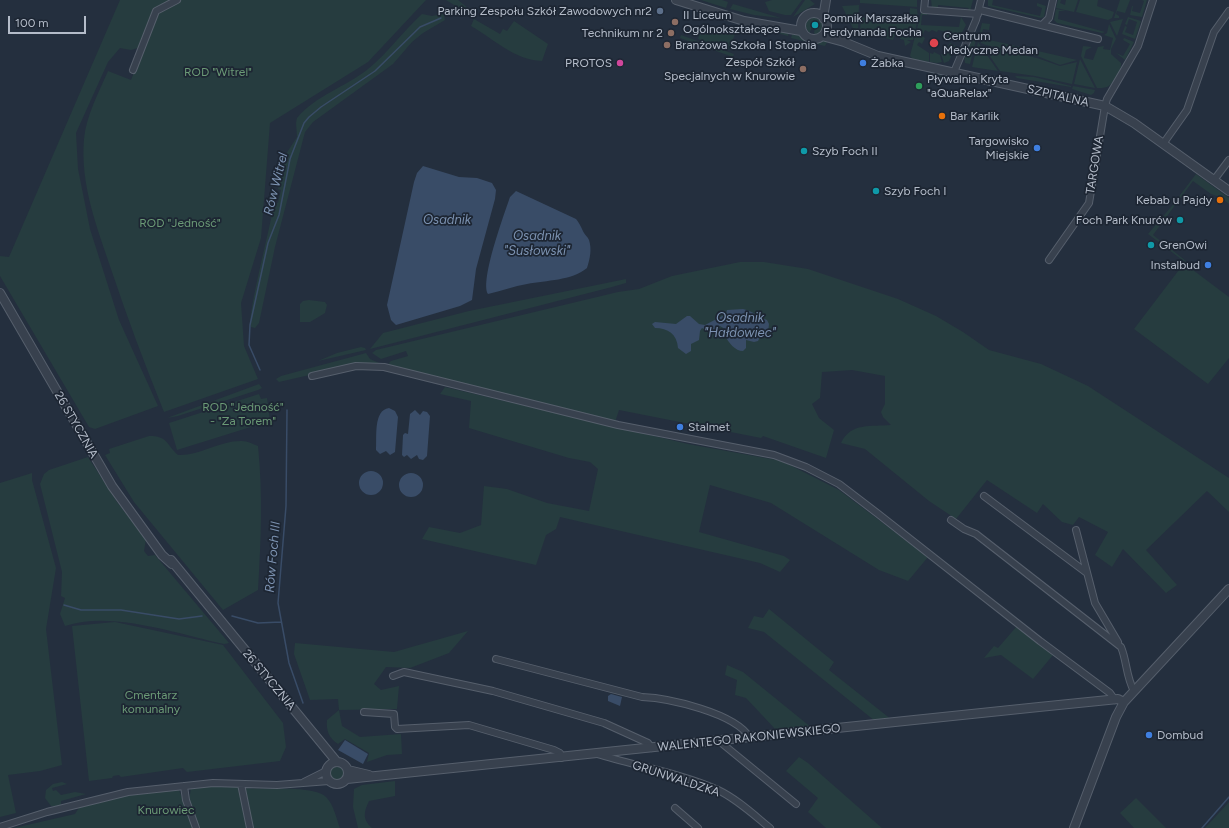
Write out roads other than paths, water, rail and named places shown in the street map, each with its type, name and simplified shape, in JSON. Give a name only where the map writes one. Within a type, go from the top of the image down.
[{"type":"street","points":[[133,70],[156,11],[177,0]]},
{"type":"street","points":[[676,0],[691,2],[744,21],[801,31],[805,36],[812,40],[822,36],[826,23],[824,12],[825,0]]},
{"type":"street","points":[[801,31],[802,20],[806,15],[817,9],[825,0]]},
{"type":"street","points":[[925,0],[924,10],[979,12],[1042,24],[1098,39]]},
{"type":"street","points":[[954,72],[979,12],[981,0]]},
{"type":"street","points":[[1042,24],[1049,18],[1053,0]]},
{"type":"street","name":"TARGOWA","points":[[1049,260],[1088,204],[1107,98],[1138,46],[1152,0]]},
{"type":"street","points":[[1163,144],[1187,110],[1214,32],[1229,11]]},
{"type":"street","points":[[811,13],[818,14],[826,23]]},
{"type":"street","points":[[777,26],[802,20]]},
{"type":"street","name":"SZPITALNA","points":[[826,23],[844,42]]},
{"type":"street","name":"SZPITALNA","points":[[822,36],[844,42],[878,56],[1105,106],[1134,123],[1229,191]]},
{"type":"street","points":[[1214,180],[1229,160]]},
{"type":"street","name":"26 STYCZNIA","points":[[0,293],[112,486],[130,512],[167,561],[172,564],[337,762]]},
{"type":"street","points":[[312,376],[356,366],[384,367],[618,424],[785,458],[839,484],[1051,650],[1110,693],[1115,700]]},
{"type":"street","points":[[984,496],[1087,574]]},
{"type":"street","points":[[951,520],[964,529],[976,534],[1121,647]]},
{"type":"street","points":[[1076,530],[1095,603],[1121,647],[1127,665],[1130,684],[1134,691]]},
{"type":"street","points":[[1074,828],[1116,717],[1124,702],[1229,589]]},
{"type":"street","points":[[496,659],[642,697],[658,698],[713,712],[743,729],[750,738]]},
{"type":"street","points":[[393,676],[404,672],[493,691],[604,723],[648,743],[652,748]]},
{"type":"street","name":"WALENTEGO RAKONIEWSKIEGO","points":[[347,779],[1115,700],[1124,702]]},
{"type":"street","points":[[364,712],[394,714],[395,727],[397,730],[469,725],[554,750],[560,753],[561,758]]},
{"type":"street","name":"26 STYCZNIA","points":[[319,741],[327,768]]},
{"type":"street","points":[[719,741],[796,804]]},
{"type":"street","name":"GRUNWALDZKA","points":[[597,754],[673,775],[717,790],[731,798],[770,828]]},
{"type":"street","points":[[0,827],[47,812],[120,794],[184,786],[213,783],[271,786],[329,781],[339,785],[347,779],[348,770],[345,765],[337,762],[302,783]]},
{"type":"street","points":[[327,768],[329,781]]},
{"type":"street","name":"WALENTEGO RAKONIEWSKIEGO","points":[[348,770],[374,776]]},
{"type":"street","points":[[241,784],[250,828]]},
{"type":"street","points":[[184,786],[186,800],[196,828]]},
{"type":"street","points":[[675,808],[698,828]]},
{"type":"water","name":"Osadnik","points":[[423,166],[459,177],[477,178],[492,183],[496,190],[495,199],[476,269],[472,300],[460,306],[396,325],[391,320],[387,305],[414,182],[417,173]]},
{"type":"water","name":"Osadnik \"Susłowski\"","points":[[516,191],[576,219],[589,240],[590,258],[587,268],[566,278],[522,285],[488,294],[486,287],[487,275],[498,232],[510,197]]},
{"type":"water","name":"Osadnik \"Hałdowiec\"","points":[[743,309],[767,320],[769,324],[768,333],[761,335],[758,341],[754,342],[746,340],[746,348],[743,351],[737,350],[730,344],[725,336],[725,329],[720,326],[710,332],[702,328],[700,331],[699,340],[691,344],[691,351],[686,354],[678,348],[676,339],[671,333],[664,329],[655,328],[652,324],[655,322],[676,324],[687,316],[690,316],[699,324],[705,325],[726,314],[727,310]]},
{"type":"water","points":[[389,408],[395,411],[398,417],[395,452],[390,455],[386,451],[380,454],[376,450],[378,419],[384,410]]},
{"type":"water","points":[[415,410],[420,415],[423,411],[427,412],[430,416],[427,456],[423,460],[419,459],[417,455],[411,459],[407,455],[404,457],[402,455],[403,435],[405,433],[408,434],[410,414]]},
{"type":"water","points":[[371,471],[379,475],[383,483],[379,491],[371,495],[363,491],[359,483],[363,475]]},
{"type":"water","points":[[411,473],[419,477],[423,485],[419,493],[411,497],[403,493],[399,485],[403,477]]},
{"type":"water","points":[[611,694],[622,697],[620,706],[608,701],[608,696]]},
{"type":"water","points":[[345,740],[368,754],[363,764],[338,750]]},
{"type":"waterway","name":"Rów Witrel","points":[[260,370],[249,345],[250,325],[268,243],[279,215],[290,159],[304,123],[321,107],[375,71],[420,27],[441,18]]},
{"type":"waterway","name":"Rów Foch III","points":[[287,410],[286,506],[278,603],[289,663],[303,703]]},
{"type":"waterway","points":[[64,605],[81,610],[121,610],[179,619],[202,616]]},
{"type":"waterway","points":[[232,616],[258,623],[281,622]]},
{"type":"waterway","points":[[1202,828],[1229,797]]},
{"type":"place","name":"Parking Zespołu Szkół Zawodowych nr2","points":[[660,11]]},
{"type":"place","name":"II Liceum Ogólnokształcące","points":[[675,22]]},
{"type":"place","name":"Pomnik Marszałka Ferdynanda Focha","points":[[815,25]]},
{"type":"place","name":"Technikum nr 2","points":[[671,33]]},
{"type":"place","name":"Centrum Medyczne Medan","points":[[934,43]]},
{"type":"place","name":"Branżowa Szkoła I Stopnia","points":[[667,45]]},
{"type":"place","name":"PROTOS","points":[[620,63]]},
{"type":"place","name":"Żabka","points":[[863,63]]},
{"type":"place","name":"Zespół Szkół Specjalnych w Knurowie","points":[[803,69]]},
{"type":"place","name":"Pływalnia Kryta \"aQuaRelax\"","points":[[919,86]]},
{"type":"place","name":"Bar Karlik","points":[[942,116]]},
{"type":"place","name":"Targowisko Miejskie","points":[[1037,148]]},
{"type":"place","name":"Szyb Foch II","points":[[804,151]]},
{"type":"place","name":"Szyb Foch I","points":[[876,191]]},
{"type":"place","name":"Kebab u Pajdy","points":[[1220,200]]},
{"type":"place","name":"Foch Park Knurów","points":[[1180,220]]},
{"type":"place","name":"GrenOwi","points":[[1151,245]]},
{"type":"place","name":"Instalbud","points":[[1208,265]]},
{"type":"place","name":"Stalmet","points":[[680,427]]},
{"type":"place","name":"Dombud","points":[[1149,735]]},
{"type":"park label","name":"ROD \"Witrel\"","points":[[218,72]]},
{"type":"park label","name":"ROD \"Jedność\"","points":[[180,223]]},
{"type":"park label","name":"ROD \"Jedność\" - \"Za Torem\"","points":[[243,414]]},
{"type":"park label","name":"Cmentarz komunalny","points":[[151,702]]},
{"type":"park label","name":"Knurowiec","points":[[166,810]]}]
